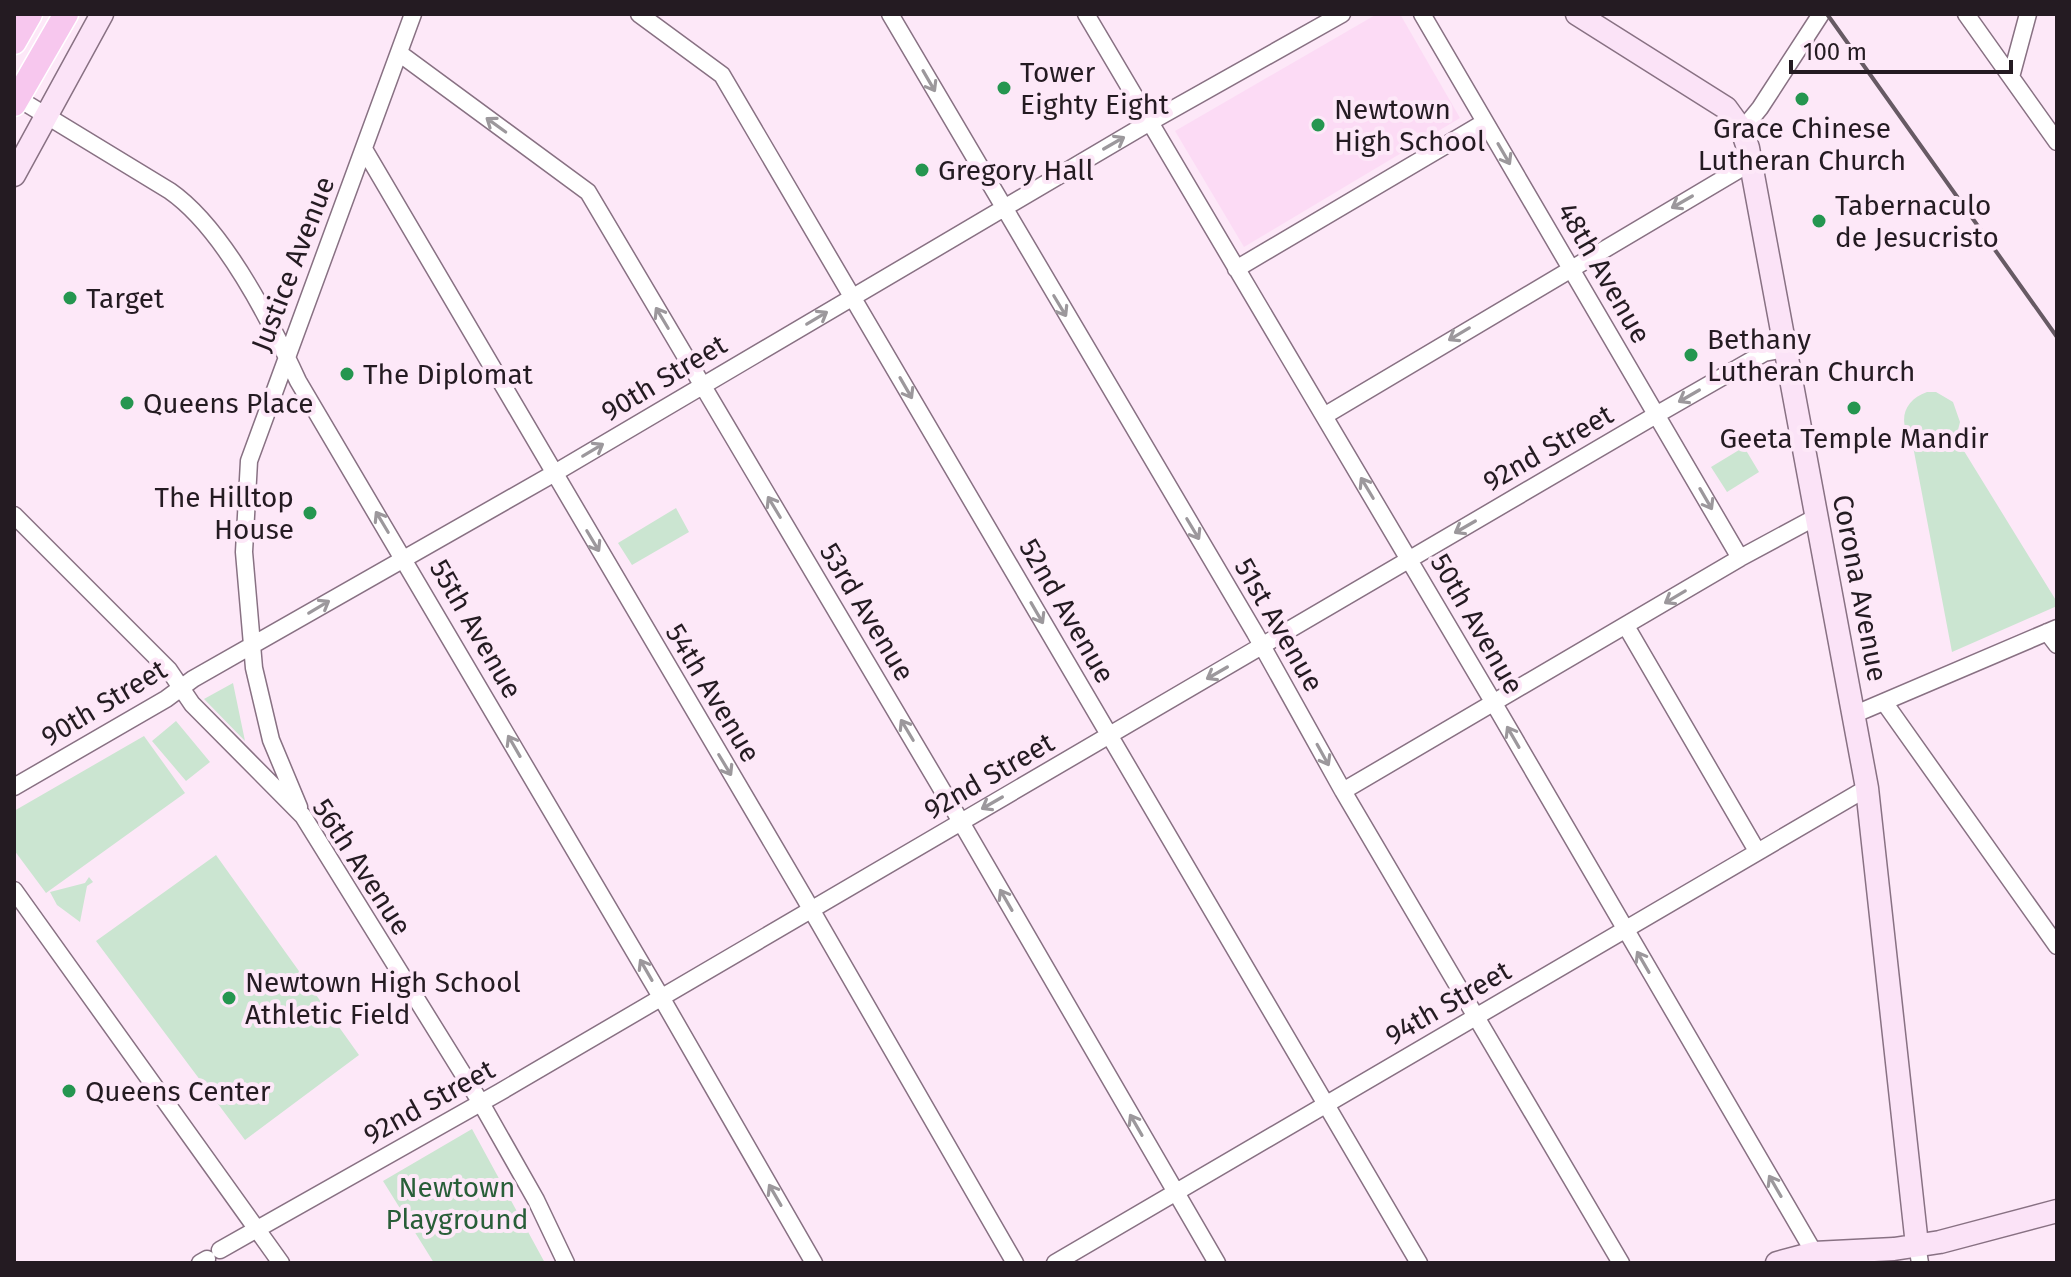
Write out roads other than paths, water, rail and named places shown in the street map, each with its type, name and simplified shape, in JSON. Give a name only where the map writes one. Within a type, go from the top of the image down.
[{"type":"main road","points":[[14,42],[30,14]]},
{"type":"main road","points":[[15,99],[66,14]]},
{"type":"street","points":[[14,175],[102,14]]},
{"type":"street","name":"Justice Avenue","points":[[303,816],[271,740],[254,668],[244,552],[249,461],[413,14]]},
{"type":"street","name":"52nd Avenue","points":[[639,14],[722,75],[1419,1263]]},
{"type":"street","name":"51st Avenue","points":[[890,14],[1621,1263]]},
{"type":"street","name":"50th Avenue","points":[[1086,14],[1817,1258]]},
{"type":"street","name":"90th Street","points":[[14,787],[404,557],[553,474],[1002,208],[1342,14]]},
{"type":"street","name":"48th Avenue","points":[[1422,14],[1740,558]]},
{"type":"street","name":"Corona Avenue","points":[[1577,14],[1726,108],[1742,130],[1867,788],[1918,1254]]},
{"type":"street","points":[[1966,14],[2057,142]]},
{"type":"street","points":[[2011,77],[2028,14]]},
{"type":"street","points":[[1742,130],[1760,108],[1818,18]]},
{"type":"street","name":"53rd Avenue","points":[[399,53],[588,192],[961,822],[1217,1263]]},
{"type":"street","name":"55th Avenue","points":[[15,99],[170,191],[210,228],[274,331],[298,381],[404,557],[814,1263]]},
{"type":"street","points":[[1236,269],[1485,122]]},
{"type":"street","name":"54th Avenue","points":[[364,149],[1015,1263]]},
{"type":"street","points":[[1324,416],[1570,267],[1750,163]]},
{"type":"street","name":"92nd Street","points":[[209,1257],[481,1103],[1656,415],[1764,353],[1784,349]]},
{"type":"street","name":"56th Avenue","points":[[14,515],[169,670],[192,704],[303,816],[481,1103],[536,1200],[566,1263]]},
{"type":"street","points":[[1343,791],[1740,558],[1816,517]]},
{"type":"street","points":[[1626,626],[1757,851]]},
{"type":"street","points":[[1853,715],[2054,635]]},
{"type":"street","points":[[1884,702],[2057,946]]},
{"type":"street","name":"94th Street","points":[[1055,1263],[1867,788]]},
{"type":"street","points":[[14,890],[281,1263]]},
{"type":"street","points":[[1777,1263],[1817,1258],[1918,1254],[2057,1211]]},
{"type":"railway","points":[[1827,14],[2057,337]]},
{"type":"place","name":"Tower Eighty Eight","points":[[1004,88]]},
{"type":"place","name":"Grace Chinese Lutheran Church","points":[[1802,99]]},
{"type":"place","name":"Newtown High School","points":[[1318,125]]},
{"type":"place","name":"Gregory Hall","points":[[922,170]]},
{"type":"place","name":"Tabernaculo de Jesucristo","points":[[1819,221]]},
{"type":"place","name":"Target","points":[[70,298]]},
{"type":"place","name":"Bethany Lutheran Church","points":[[1691,355]]},
{"type":"place","name":"The Diplomat","points":[[347,374]]},
{"type":"place","name":"Queens Place","points":[[127,403]]},
{"type":"place","name":"Geeta Temple Mandir","points":[[1854,408]]},
{"type":"place","name":"The Hilltop House","points":[[310,513]]},
{"type":"place","name":"Newtown High School Athletic Field","points":[[229,998]]},
{"type":"place","name":"Queens Center","points":[[69,1091]]},
{"type":"park label","name":"Newtown Playground","points":[[457,1203]]}]
